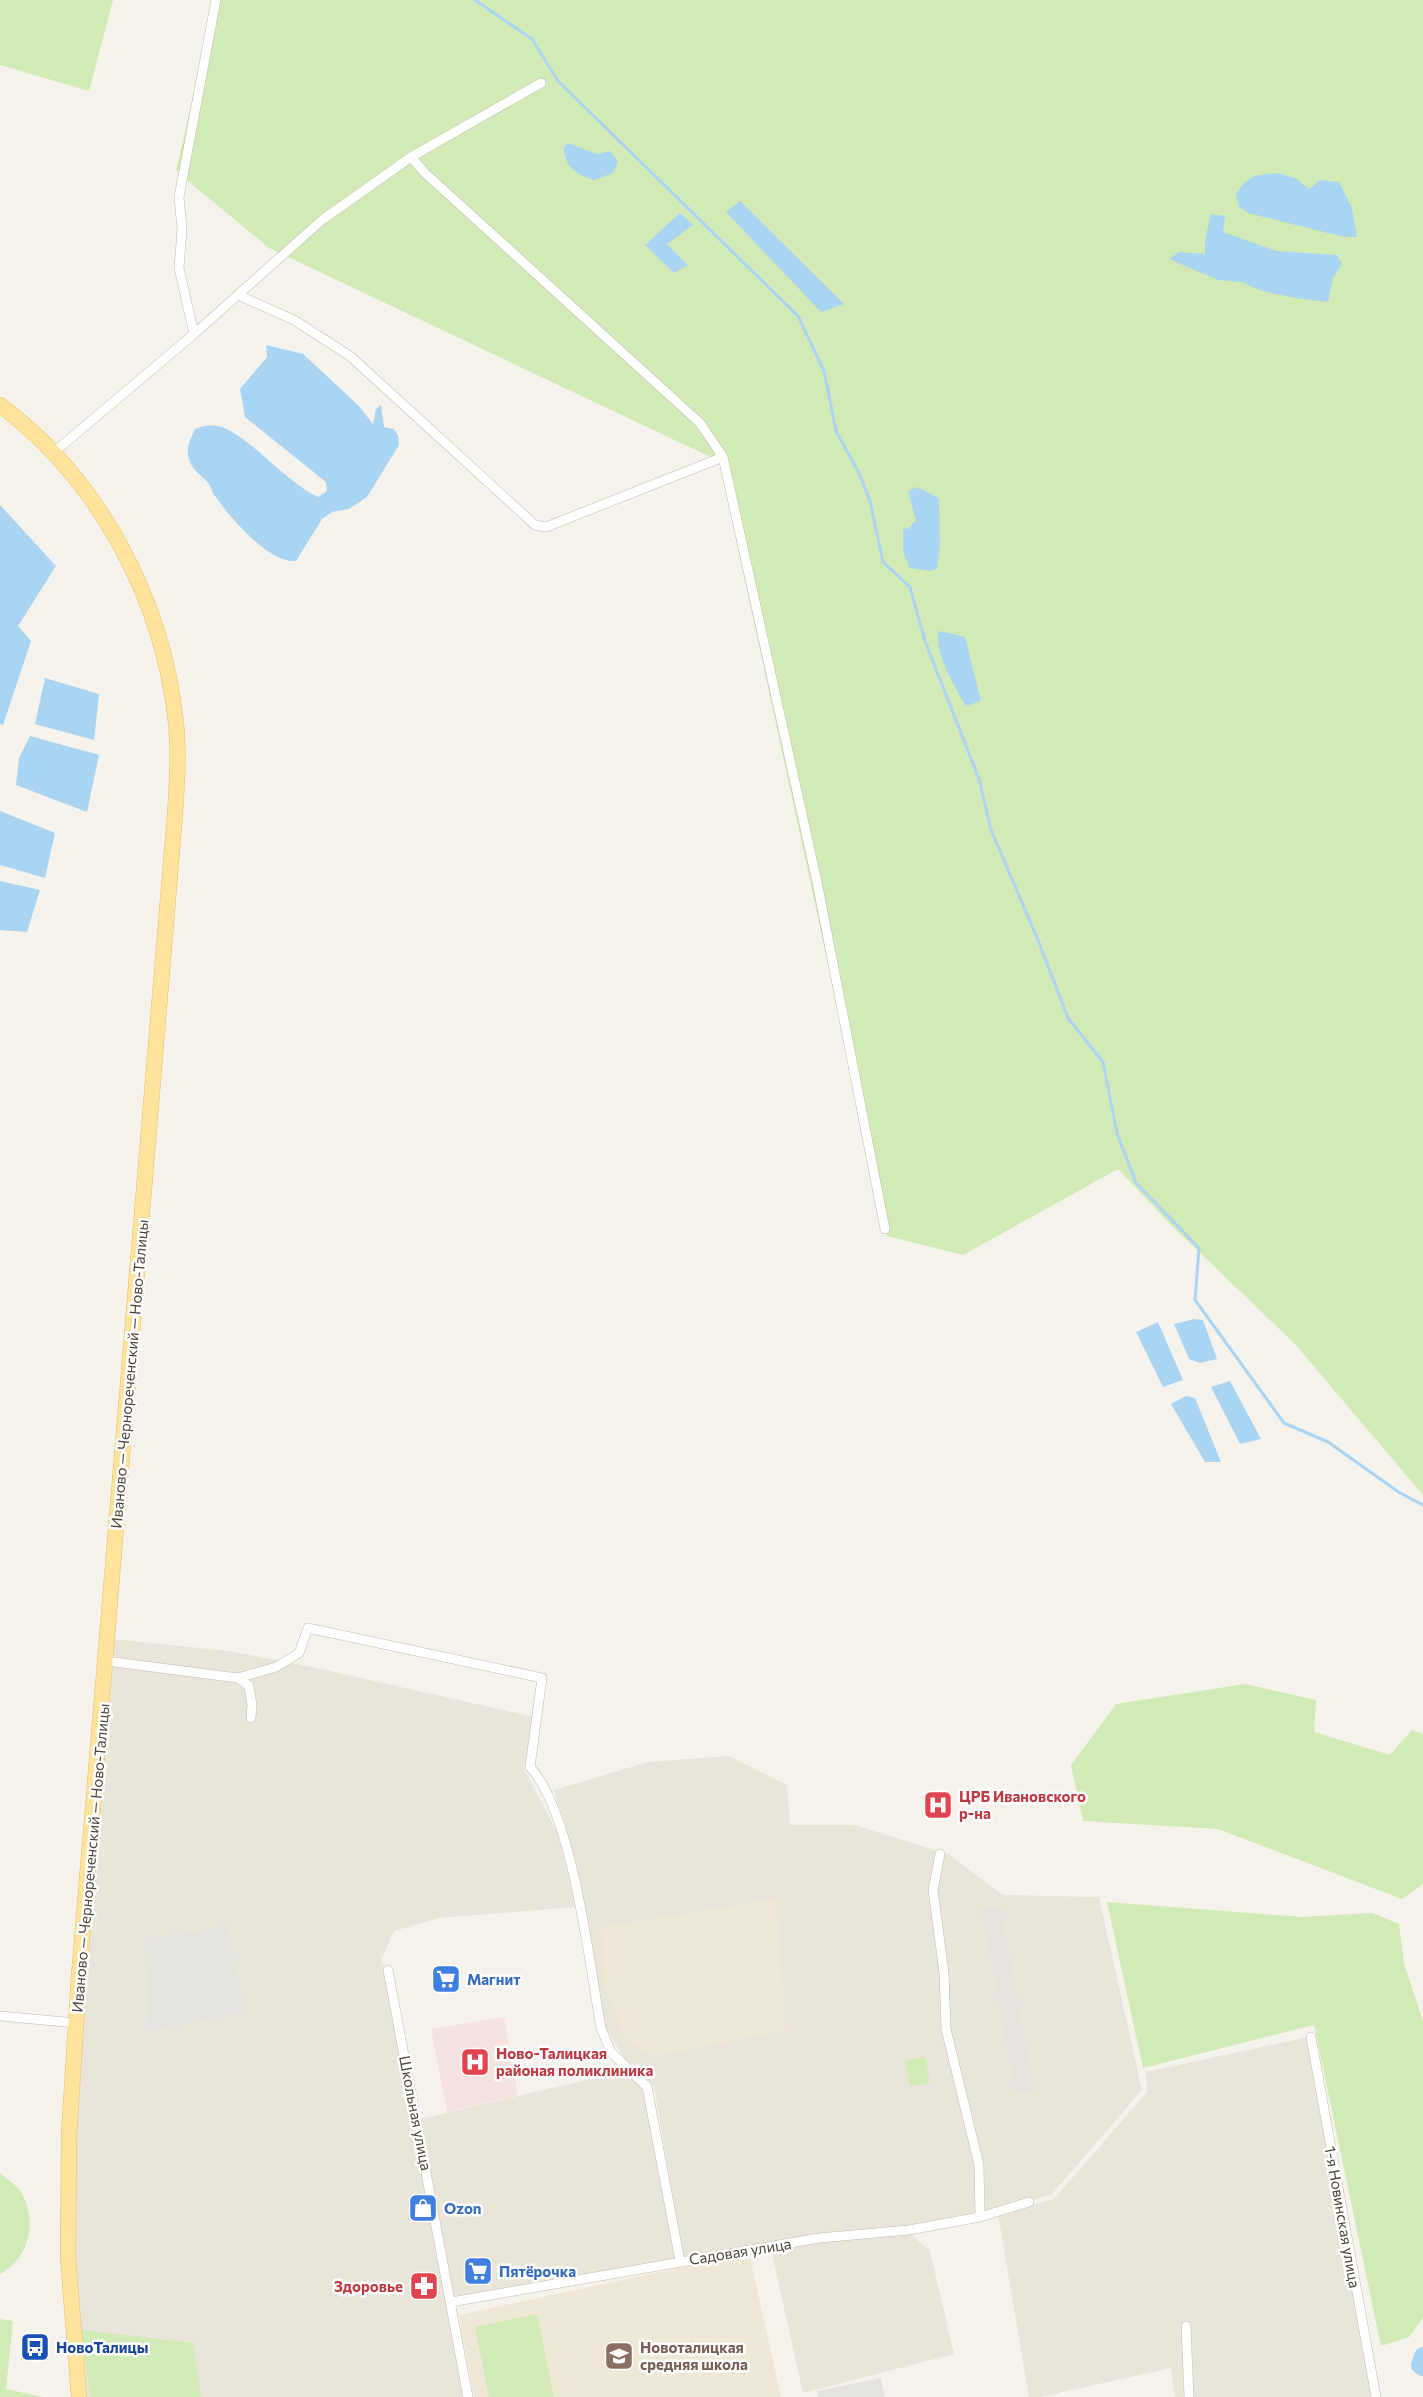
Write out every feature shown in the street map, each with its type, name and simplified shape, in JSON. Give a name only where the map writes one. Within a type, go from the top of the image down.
[{"type":"main road","name":"Иваново — Чернореченский — Ново-Талицы","points":[[0,405],[53,453],[103,516],[142,589],[156,624],[165,659],[177,736],[173,838],[76,2023],[69,2135],[68,2257],[79,2397]]},
{"type":"street","points":[[194,334],[179,268],[182,229],[179,197],[216,0]]},
{"type":"street","points":[[53,453],[194,334],[322,220],[411,157],[541,83]]},
{"type":"street","points":[[411,157],[425,173],[550,289],[700,423],[723,457],[817,882],[885,1229]]},
{"type":"street","points":[[238,295],[294,320],[350,356],[535,525],[546,527],[723,457]]},
{"type":"street","points":[[106,1661],[238,1678],[276,1667],[299,1653],[308,1628],[542,1678],[530,1767],[540,1779],[562,1831],[601,2028],[611,2052],[647,2087],[680,2261]]},
{"type":"street","points":[[238,1678],[249,1686],[252,1705],[251,1718]]},
{"type":"street","points":[[940,1854],[933,1890],[944,1973],[947,2033],[979,2165],[980,2217]]},
{"type":"street","name":"Школьная улица","points":[[388,1970],[468,2397]]},
{"type":"street","points":[[0,2016],[76,2023]]},
{"type":"street","name":"1-я Новинская улица","points":[[1311,2037],[1376,2397]]},
{"type":"street","name":"Садовая улица","points":[[450,2302],[819,2238],[909,2230],[980,2217],[1029,2202]]},
{"type":"street","points":[[1186,2326],[1189,2397]]},
{"type":"shaded area","points":[[113,1639],[228,1651],[312,1667],[534,1717],[524,1769],[558,1834],[576,1907],[439,1918],[394,1931],[381,1960],[386,1971],[465,2397],[83,2397],[75,2313],[73,2135]]},
{"type":"shaded area","points":[[729,1756],[787,1785],[790,1825],[855,1825],[950,1855],[1003,1895],[1099,1897],[1142,2090],[1051,2195],[908,2227],[831,2233],[683,2257],[654,2086],[624,2059],[606,2027],[569,1838],[554,1790],[648,1762]]},
{"type":"shaded area","points":[[776,1899],[786,2030],[652,2057],[625,2038],[603,1979],[601,1927]]},
{"type":"shaded area","points":[[1000,1907],[1034,2090],[1016,2093],[982,1910]]},
{"type":"shaded area","points":[[227,1926],[244,2012],[146,2032],[151,1938]]},
{"type":"shaded area","name":"Ново-Талицкая районая поликлиника","points":[[504,2017],[518,2095],[447,2112],[431,2029]]},
{"type":"shaded area","points":[[1308,2037],[1373,2397],[1175,2397],[1171,2368],[1040,2397],[1029,2397],[998,2214],[1054,2199],[1147,2092],[1146,2072]]},
{"type":"shaded area","points":[[624,2071],[644,2088],[675,2259],[453,2299],[420,2119]]},
{"type":"shaded area","points":[[910,2234],[930,2251],[954,2354],[803,2393],[771,2249],[820,2241]]},
{"type":"shaded area","name":"Новоталицкая средняя школа","points":[[749,2253],[781,2397],[474,2397],[459,2315]]},
{"type":"shaded area","points":[[881,2378],[885,2397],[818,2397],[817,2391]]},
{"type":"green space","points":[[0,0],[113,0],[89,91],[0,65]]},
{"type":"green space","points":[[215,0],[1423,0],[1423,1495],[1294,1343],[1171,1225],[1118,1169],[963,1255],[887,1236],[719,461],[269,248],[176,171]]},
{"type":"green space","points":[[1245,1684],[1316,1700],[1314,1732],[1390,1755],[1412,1730],[1423,1734],[1423,1884],[1402,1899],[1218,1829],[1083,1821],[1071,1765],[1116,1704]]},
{"type":"green space","points":[[1107,1902],[1302,1917],[1372,1913],[1399,1924],[1404,1964],[1423,2021],[1423,2318],[1409,2337],[1381,2346],[1314,2025],[1143,2068]]},
{"type":"green space","points":[[925,2056],[930,2082],[910,2087],[905,2061]]},
{"type":"green space","points":[[0,2173],[21,2192],[29,2214],[30,2226],[28,2238],[18,2258],[0,2274]]},
{"type":"green space","points":[[537,2314],[554,2397],[489,2397],[475,2327]]},
{"type":"green space","points":[[0,2319],[13,2321],[6,2389],[43,2397],[0,2397]]},
{"type":"green space","points":[[81,2330],[193,2343],[201,2397],[90,2397]]},
{"type":"water","points":[[568,143],[597,154],[610,151],[618,162],[613,173],[594,180],[578,173],[569,165],[564,154],[564,147]]},
{"type":"water","points":[[1278,173],[1297,179],[1309,189],[1320,180],[1339,182],[1352,208],[1357,237],[1344,237],[1248,213],[1239,207],[1236,194],[1249,179],[1258,175]]},
{"type":"water","points":[[740,201],[844,304],[821,312],[726,212]]},
{"type":"water","points":[[680,213],[693,225],[667,244],[688,265],[674,273],[645,245]]},
{"type":"water","points":[[1211,214],[1225,216],[1223,232],[1276,251],[1337,255],[1342,264],[1333,278],[1328,302],[1262,291],[1241,282],[1218,280],[1169,259],[1179,252],[1205,254],[1205,240]]},
{"type":"water","points":[[266,345],[303,354],[358,405],[373,424],[376,409],[381,405],[384,427],[394,429],[398,435],[399,445],[367,497],[349,509],[332,512],[322,519],[296,561],[285,560],[274,555],[251,538],[214,495],[209,484],[192,467],[188,455],[189,444],[195,429],[218,426],[241,438],[305,490],[318,497],[327,491],[326,482],[245,417],[240,389],[267,357]]},
{"type":"water","points":[[917,487],[939,498],[940,545],[937,569],[930,571],[910,568],[903,552],[903,528],[908,529],[916,520],[908,491]]},
{"type":"water","points":[[0,505],[56,566],[18,626],[31,641],[3,725],[0,724]]},
{"type":"water","points":[[939,631],[965,637],[981,701],[966,706],[942,658],[938,639]]},
{"type":"water","points":[[45,678],[99,694],[94,740],[35,724]]},
{"type":"water","points":[[30,736],[99,755],[87,812],[16,785],[19,758]]},
{"type":"water","points":[[0,811],[55,833],[45,878],[0,865]]},
{"type":"water","points":[[0,881],[40,890],[27,932],[0,930]]},
{"type":"water","points":[[1194,1319],[1203,1320],[1217,1359],[1200,1363],[1189,1359],[1174,1324]]},
{"type":"water","points":[[1158,1322],[1183,1380],[1163,1387],[1136,1332]]},
{"type":"water","points":[[1230,1381],[1261,1439],[1240,1444],[1211,1387]]},
{"type":"water","points":[[1186,1396],[1195,1398],[1221,1462],[1205,1462],[1171,1404]]},
{"type":"waterway","points":[[475,0],[532,39],[558,81],[798,316],[824,371],[836,431],[859,473],[870,501],[883,562],[910,587],[925,641],[979,779],[991,830],[1038,940],[1068,1018],[1103,1062],[1117,1133],[1136,1183],[1199,1248],[1195,1300],[1284,1423],[1328,1442],[1400,1493],[1423,1505]]},
{"type":"waterway","points":[[1423,2356],[1420,2365],[1423,2367]]},
{"type":"place","name":"ЦРБ Ивановского р-на","points":[[938,1805]]},
{"type":"place","name":"Магнит","points":[[446,1979]]},
{"type":"place","name":"Ново-Талицкая районая поликлиника","points":[[475,2062]]},
{"type":"place","name":"Ozon","points":[[423,2208]]},
{"type":"place","name":"Пятёрочка","points":[[478,2271]]},
{"type":"place","name":"Здоровье","points":[[424,2286]]},
{"type":"place","name":"НовоТалицы","points":[[35,2347]]},
{"type":"place","name":"Новоталицкая средняя школа","points":[[619,2356]]}]
